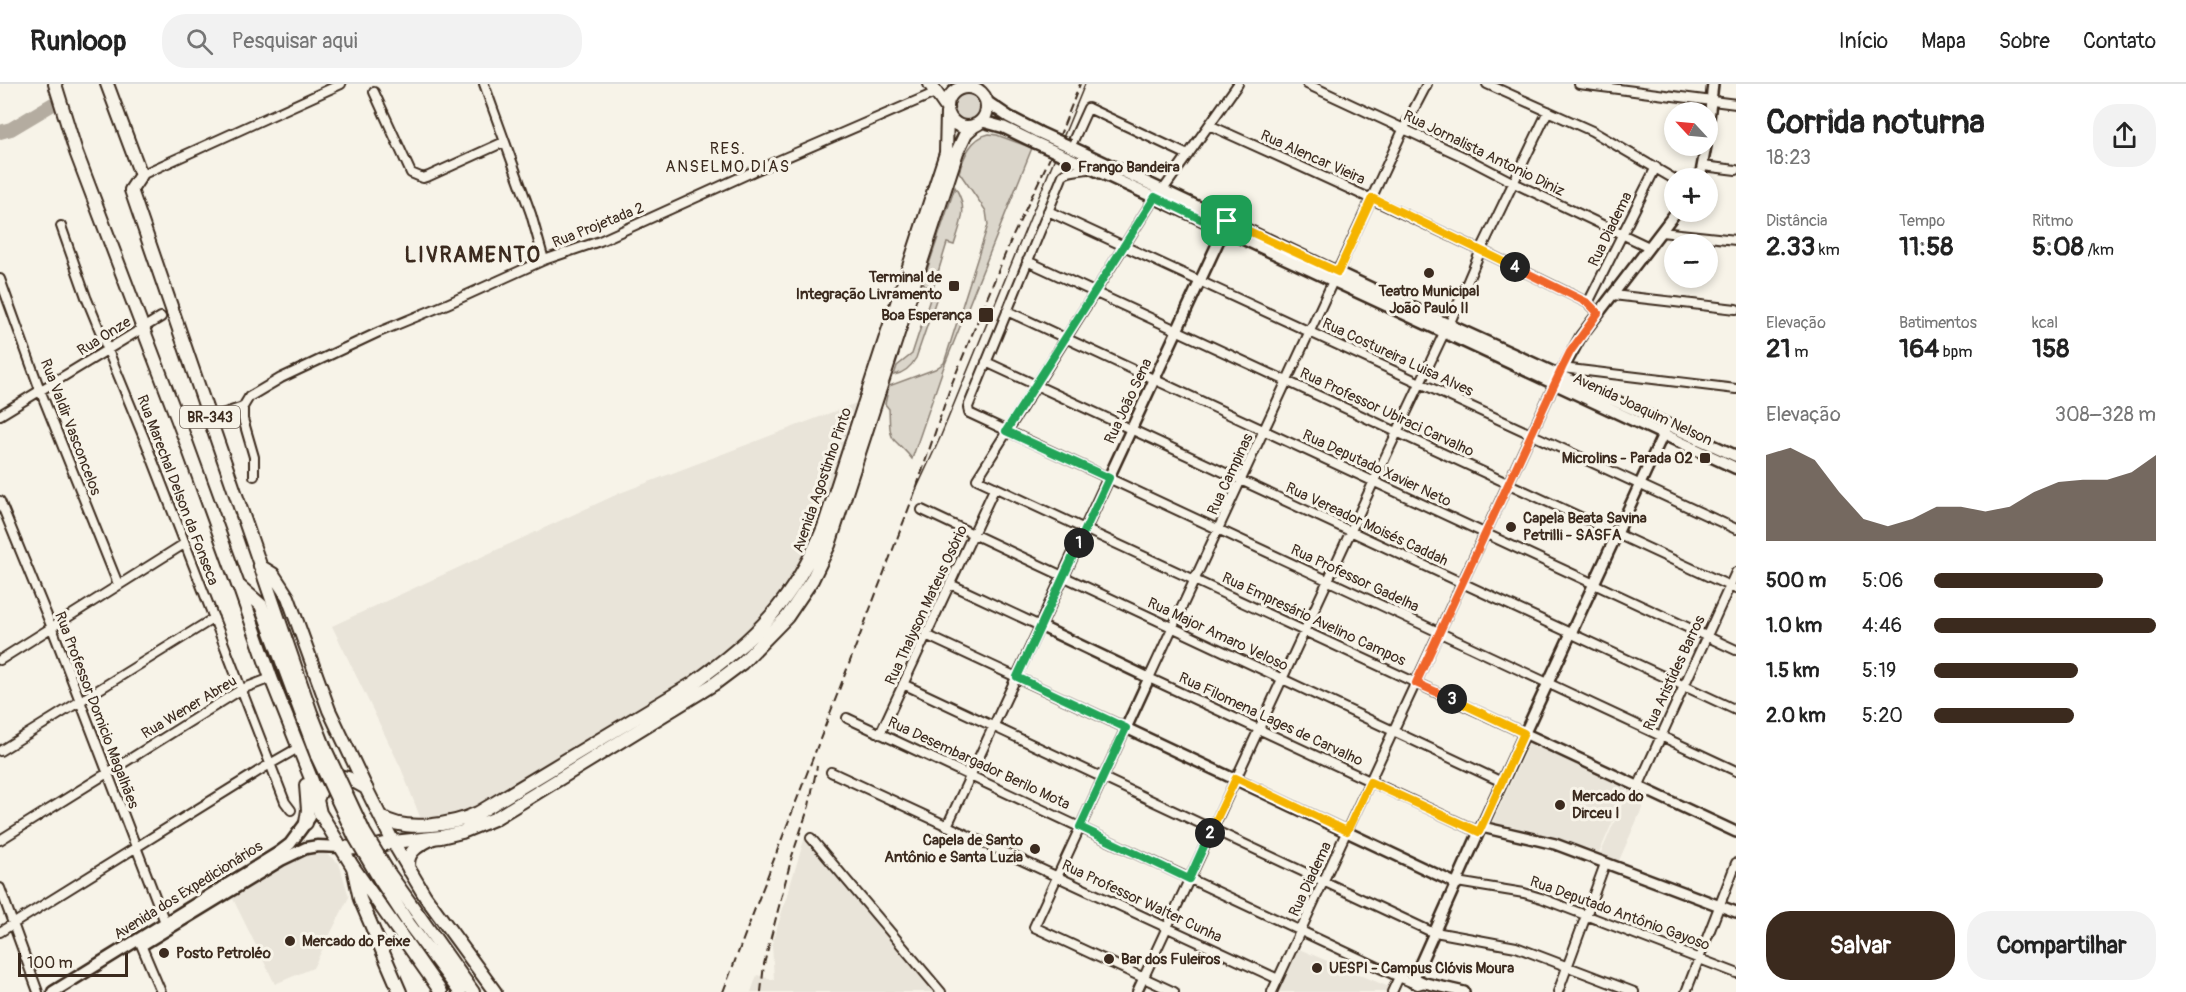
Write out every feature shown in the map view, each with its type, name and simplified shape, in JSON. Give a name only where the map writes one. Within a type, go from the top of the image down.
[{"type":"main road","points":[[107,84],[141,175]]},
{"type":"main road","points":[[934,88],[947,110],[956,124],[969,127],[978,123],[985,116],[987,102],[975,87],[959,85],[950,94],[947,110]]},
{"type":"main road","name":"BR-343","points":[[56,86],[76,152],[238,585],[261,605],[282,645]]},
{"type":"main road","name":"Avenida Joaquim Nelson","points":[[987,102],[1036,137]]},
{"type":"main road","name":"Avenida Agostinho Pinto","points":[[380,816],[395,824],[428,825],[459,821],[478,813],[692,684],[730,657],[775,613],[801,577],[824,526],[946,153],[947,110]]},
{"type":"main road","name":"Avenida Joaquim Nelson","points":[[978,123],[1003,127],[1069,148],[1225,225],[1447,329],[1558,376],[1736,468]]},
{"type":"main road","name":"Avenida Agostinho Pinto","points":[[370,847],[462,832],[494,819],[714,684],[761,645],[787,617],[812,580],[829,544],[957,152],[966,133],[978,123]]},
{"type":"main road","name":"Avenida Joaquim Nelson","points":[[1069,148],[1091,168],[1159,193]]},
{"type":"main road","name":"BR-343","points":[[141,175],[130,190],[210,418],[260,566],[282,645],[321,754],[355,837],[473,992]]},
{"type":"main road","name":"Avenida Joaquim Nelson","points":[[1666,430],[1736,456]]},
{"type":"main road","points":[[260,566],[273,574],[288,597],[329,710],[393,842],[441,920],[495,992]]},
{"type":"main road","points":[[238,585],[271,678],[312,781],[325,825],[441,992]]},
{"type":"main road","points":[[299,750],[308,797],[306,823]]},
{"type":"main road","points":[[280,856],[306,823],[322,788],[331,779],[339,776],[348,778],[366,788]]},
{"type":"main road","points":[[280,856],[318,846],[351,849],[370,847],[378,834],[380,816]]},
{"type":"main road","points":[[409,871],[407,865],[410,853],[432,838]]},
{"type":"main road","name":"Avenida dos Expedicionários","points":[[67,992],[166,925],[280,856]]},
{"type":"main road","points":[[353,867],[360,899],[400,992]]},
{"type":"main road","name":"BR-343","points":[[383,875],[409,924],[460,992]]},
{"type":"main road","name":"Avenida dos Expedicionários","points":[[53,992],[140,942]]},
{"type":"street","points":[[141,175],[341,84]]},
{"type":"street","points":[[484,84],[531,214],[544,260]]},
{"type":"street","points":[[1006,431],[1159,193],[1238,84]]},
{"type":"street","name":"Rua Jornalista Antonio Diniz","points":[[1307,84],[1404,128],[1650,247]]},
{"type":"street","name":"Rua Campinas","points":[[1149,678],[1404,128],[1427,84]]},
{"type":"street","points":[[1487,84],[1592,130],[1664,172]]},
{"type":"street","points":[[1579,84],[1712,102],[1713,84]]},
{"type":"street","name":"Rua Projetada 2","points":[[243,407],[249,397],[281,378],[379,332],[544,260],[600,241],[934,88]]},
{"type":"street","points":[[374,92],[411,173],[416,177],[429,176],[504,142]]},
{"type":"street","points":[[1718,102],[1736,104]]},
{"type":"street","points":[[1069,148],[1088,108],[1188,155]]},
{"type":"street","points":[[1137,992],[1350,531],[1447,329],[1481,250],[1548,111]]},
{"type":"street","name":"Rua Alencar Vieira","points":[[1209,125],[1481,250],[1588,303],[1598,313]]},
{"type":"street","points":[[1704,156],[1703,166],[1736,170]]},
{"type":"street","name":"Rua Diadema","points":[[1588,303],[1656,167]]},
{"type":"street","points":[[986,362],[1063,175],[1091,168]]},
{"type":"street","name":"Rua Costureira Luisa Alves","points":[[1048,211],[1736,529]]},
{"type":"street","points":[[1668,222],[1575,344],[1558,376],[1736,389]]},
{"type":"street","name":"Rua João Sena","points":[[1040,626],[1225,225]]},
{"type":"street","name":"Rua Marechal Delson da Fonseca","points":[[62,226],[86,297],[285,802],[291,810]]},
{"type":"street","points":[[1661,232],[1736,240]]},
{"type":"street","name":"Rua Professor Ubiraci Carvalho","points":[[1027,261],[1733,587]]},
{"type":"street","name":"Rua Valdir Vasconcelos","points":[[0,279],[40,390],[118,584]]},
{"type":"street","points":[[1613,295],[1736,309]]},
{"type":"street","name":"Rua Deputado Xavier Neto","points":[[1006,311],[1736,650]]},
{"type":"street","name":"Rua Onze","points":[[0,415],[160,317]]},
{"type":"street","name":"Rua Vereador Moisés Caddah","points":[[986,362],[1736,710]]},
{"type":"street","name":"Rua Professor Gadelha","points":[[986,362],[968,406],[972,415],[1736,771]]},
{"type":"street","name":"Rua Diadema","points":[[1272,992],[1558,376]]},
{"type":"street","points":[[210,418],[243,407],[243,419],[254,457],[254,476]]},
{"type":"street","points":[[1413,980],[1524,733],[1666,430]]},
{"type":"street","name":"Rua Empresário Avelino Campos","points":[[1006,431],[977,478],[1736,832]]},
{"type":"street","name":"Rua Thalyson Mateus Osório","points":[[880,734],[995,487]]},
{"type":"street","name":"Rua Professor Domicio Magalhães","points":[[0,501],[52,628],[166,925]]},
{"type":"street","name":"Rua Major Amaro Veloso","points":[[922,510],[1502,782]]},
{"type":"street","points":[[0,660],[184,544]]},
{"type":"street","name":"Rua Aristides Barros","points":[[1638,787],[1706,636],[1733,587],[1736,572]]},
{"type":"street","points":[[950,584],[1149,678],[1034,926],[1174,992]]},
{"type":"street","points":[[0,751],[214,618]]},
{"type":"street","points":[[947,826],[1040,626]]},
{"type":"street","name":"Rua Deputado Antônio Gayoso","points":[[926,635],[1457,883],[1524,893],[1736,973]]},
{"type":"street","name":"Rua Wener Abreu","points":[[0,840],[242,689],[271,678]]},
{"type":"street","name":"Rua Filomena Lages de Carvalho","points":[[1149,678],[1370,782],[1480,829],[1555,844],[1736,912]]},
{"type":"street","points":[[903,684],[1435,933],[1516,946],[1634,992]]},
{"type":"street","name":"Rua Desembargador Berilo Mota","points":[[847,718],[1399,977],[1464,992]]},
{"type":"street","points":[[0,932],[270,764],[299,750]]},
{"type":"street","name":"Rua Professor Walter Cunha","points":[[831,772],[1278,979]]},
{"type":"street","points":[[811,838],[941,992]]},
{"type":"street","points":[[1686,992],[1736,863]]},
{"type":"street","points":[[1558,992],[1605,864]]},
{"type":"street","points":[[0,888],[38,992]]},
{"type":"street","points":[[140,942],[161,992]]},
{"type":"street","points":[[1392,992],[1399,977]]},
{"type":"shaded area","points":[[967,90],[979,95],[984,107],[979,119],[967,124],[955,119],[950,107],[955,95]]},
{"type":"shaded area","points":[[989,134],[1032,148],[943,369],[912,459],[891,434],[889,409],[885,404],[889,386],[935,369],[944,363],[988,225],[986,211],[959,172],[973,144],[977,139]]},
{"type":"shaded area","points":[[955,187],[963,209],[954,245],[947,243],[931,295],[937,297],[916,358],[907,369],[894,375],[897,366],[912,354],[930,299],[923,282]]},
{"type":"shaded area","points":[[859,402],[813,534],[795,573],[769,612],[749,632],[688,683],[570,750],[495,796],[456,817],[420,817],[401,768],[332,626],[620,493]]},
{"type":"shaded area","name":"Mercado do Dirceu I","points":[[1529,743],[1627,789],[1599,853],[1585,847],[1583,850],[1549,835],[1547,838],[1530,830],[1528,833],[1511,825],[1509,828],[1493,821]]},
{"type":"shaded area","name":"Mercado do Dirceu I","points":[[1629,788],[1647,797],[1618,863],[1600,855]]},
{"type":"shaded area","points":[[805,837],[935,992],[751,992],[757,975],[774,980],[772,944]]},
{"type":"shaded area","name":"Mercado do Peixe","points":[[325,853],[339,863],[349,897],[313,968],[275,984],[232,897],[284,865],[303,856]]},
{"type":"shaded area","name":"UESPI - Campus Clóvis Moura","points":[[1299,949],[1389,987],[1387,992],[1278,992]]},
{"type":"waterway","points":[[0,132],[11,129],[53,104]]},
{"type":"tram line","points":[[915,492],[940,438],[1085,84]]},
{"type":"railway","points":[[723,992],[915,492],[950,388],[1011,240],[1056,145],[1080,84]]},
{"type":"railway","points":[[761,992],[764,964],[792,856],[809,806],[817,766]]},
{"type":"place","name":"Frango Bandeira","points":[[1066,167]]},
{"type":"place","name":"Teatro Municipal João Paulo II","points":[[1429,273]]},
{"type":"place","name":"Terminal de Integração Livramento","points":[[954,286]]},
{"type":"place","name":"Boa Esperança","points":[[986,315]]},
{"type":"place","name":"Microlins - Parada 02","points":[[1705,458]]},
{"type":"place","name":"Capela Beata Savina Petrilli - SASFA","points":[[1511,527]]},
{"type":"place","name":"Mercado do Dirceu I","points":[[1560,805]]},
{"type":"place","name":"Capela de Santo Antônio e Santa Luzia","points":[[1035,849]]},
{"type":"place","name":"Mercado do Peixe","points":[[290,941]]},
{"type":"place","name":"Posto Petroléo","points":[[164,953]]},
{"type":"place","name":"Bar dos Fuleiros","points":[[1109,959]]},
{"type":"place","name":"UESPI - Campus Clóvis Moura","points":[[1317,968]]},
{"type":"district","name":"RES. ANSELMO DIAS","points":[[728,157]]},
{"type":"district","name":"LIVRAMENTO","points":[[473,255]]},
{"type":"route","points":[[1155,197],[1223,230],[1227,221],[1338,272],[1372,198],[1588,303],[1598,313],[1570,352],[1562,368],[1416,683],[1524,733],[1479,832],[1370,782],[1347,831],[1236,778],[1189,879],[1080,827],[1126,728],[1017,677],[1109,478],[1006,431],[1155,197]]}]
